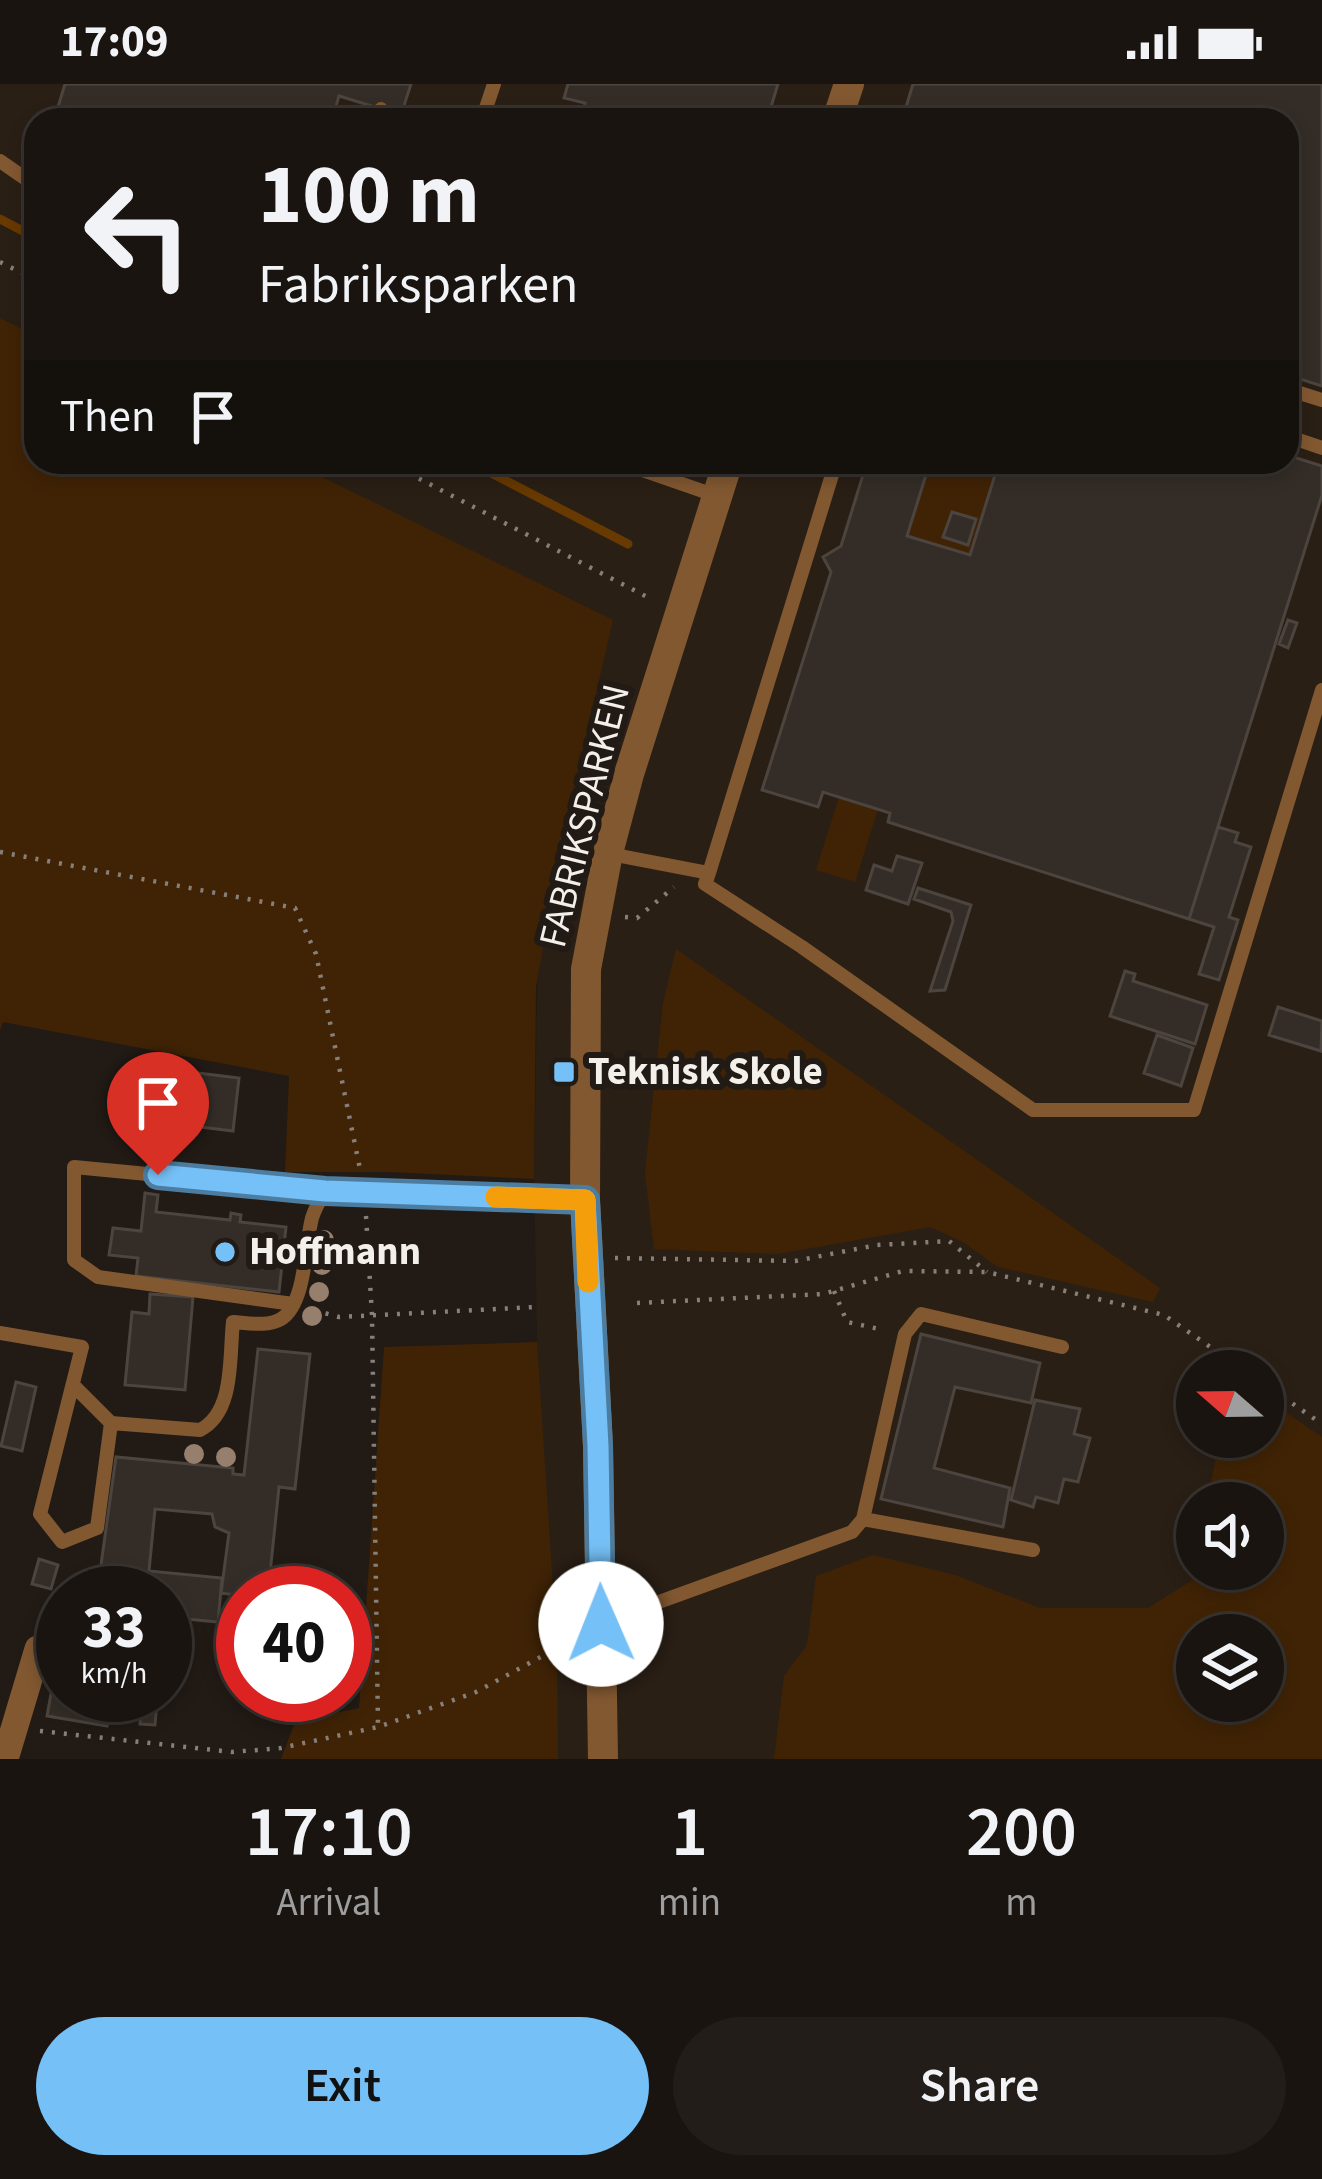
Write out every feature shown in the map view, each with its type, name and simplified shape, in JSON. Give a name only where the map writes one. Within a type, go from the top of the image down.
[{"type":"street","name":"FABRIKSPARKEN","points":[[603,1759],[598,1446],[585,1200],[586,969],[629,774],[724,474]]},
{"type":"street","points":[[5,1759],[36,1656]]},
{"type":"lane","points":[[654,474],[717,496]]},
{"type":"lane","points":[[832,474],[705,884],[1033,1110],[1194,1110],[1322,690]]},
{"type":"lane","points":[[608,854],[709,873]]},
{"type":"lane","points":[[293,1304],[98,1277],[74,1260],[74,1167],[325,1191],[585,1200]]},
{"type":"lane","points":[[73,1385],[110,1423],[189,1430],[209,1425],[225,1395],[233,1322],[278,1321],[287,1314],[302,1277],[314,1213],[325,1191]]},
{"type":"lane","points":[[601,1624],[853,1532],[862,1519],[904,1334],[921,1314],[1062,1347]]},
{"type":"lane","points":[[0,1333],[82,1347],[40,1514],[62,1542],[97,1528],[110,1423]]},
{"type":"lane","points":[[862,1519],[1033,1550]]},
{"type":"path","points":[[409,474],[680,614]]},
{"type":"path","points":[[0,852],[295,908],[316,954],[364,1192],[372,1315],[378,1727]]},
{"type":"path","points":[[637,918],[671,892],[687,868]]},
{"type":"path","points":[[588,1258],[796,1261],[877,1245],[949,1241],[987,1272]]},
{"type":"path","points":[[637,1303],[823,1294],[903,1271],[987,1272],[1164,1316],[1214,1350]]},
{"type":"path","points":[[834,1291],[847,1322],[904,1334]]},
{"type":"path","points":[[293,1304],[339,1317],[536,1307]]},
{"type":"path","points":[[1284,1398],[1322,1424]]},
{"type":"path","points":[[14,1729],[232,1752],[281,1748],[378,1727],[476,1693],[601,1624]]},
{"type":"shaded area","points":[[0,84],[1322,84],[1322,1759],[545,1759],[534,1179],[538,941],[565,783],[613,621],[316,474],[1299,474],[1299,108],[24,108],[24,330],[0,318]]},
{"type":"shaded area","points":[[0,318],[24,330],[24,474],[316,474],[613,620],[560,848],[536,987],[534,1179],[285,1172],[289,1076],[3,1022],[0,1031]]},
{"type":"shaded area","points":[[926,474],[995,475],[970,555],[907,536]]},
{"type":"shaded area","points":[[839,797],[878,809],[855,882],[816,870]]},
{"type":"shaded area","points":[[676,949],[1160,1288],[1153,1302],[998,1267],[963,1242],[930,1227],[778,1254],[654,1249],[645,1173],[663,1003]]},
{"type":"shaded area","points":[[537,1342],[557,1650],[558,1759],[281,1759],[295,1722],[372,1722],[369,1566],[384,1347]]},
{"type":"shaded area","points":[[1284,1411],[1322,1437],[1322,1759],[774,1759],[784,1676],[807,1645],[816,1576],[873,1555],[955,1575],[1040,1608],[1148,1608],[1177,1590],[1284,1590],[1284,1482],[1212,1482],[1216,1458],[1284,1458]]},
{"type":"building","points":[[65,84],[411,84],[403,108],[378,108],[339,96],[336,108],[58,108]]},
{"type":"building","points":[[568,84],[778,84],[771,108],[584,108],[585,103],[564,98]]},
{"type":"building","points":[[913,84],[1322,84],[1322,386],[1299,379],[1299,108],[906,108]]},
{"type":"building","points":[[1299,459],[1322,466],[1322,495],[1189,919],[888,822],[890,813],[823,792],[818,807],[762,790],[831,572],[823,557],[841,546],[863,474],[926,474],[907,536],[970,555],[995,475],[1299,474]]},
{"type":"building","points":[[952,512],[976,519],[968,545],[943,537]]},
{"type":"building","points":[[1288,620],[1297,623],[1288,648],[1279,644]]},
{"type":"building","points":[[1218,827],[1238,833],[1235,842],[1251,847],[1229,917],[1238,920],[1219,980],[1199,974],[1214,927],[1189,919]]},
{"type":"building","points":[[897,856],[922,863],[908,904],[866,890],[874,865],[892,871]]},
{"type":"building","points":[[918,888],[971,905],[945,990],[930,991],[953,921],[951,912],[914,899]]},
{"type":"building","points":[[1125,971],[1135,974],[1133,981],[1207,1005],[1195,1044],[1110,1016]]},
{"type":"building","points":[[1278,1007],[1322,1021],[1321,1051],[1269,1035]]},
{"type":"building","points":[[1157,1035],[1193,1048],[1181,1086],[1144,1073]]},
{"type":"building","points":[[148,1068],[239,1078],[233,1131],[192,1126],[195,1099],[145,1093]]},
{"type":"building","points":[[145,1193],[158,1195],[156,1212],[230,1220],[231,1213],[241,1215],[240,1222],[286,1227],[279,1292],[136,1276],[138,1258],[109,1255],[113,1228],[141,1231]]},
{"type":"building","points":[[150,1294],[193,1297],[185,1390],[125,1385],[132,1312],[149,1314]]},
{"type":"building","points":[[921,1334],[1040,1363],[1031,1403],[955,1387],[934,1468],[1010,1488],[1003,1527],[881,1499]]},
{"type":"building","points":[[258,1349],[310,1354],[295,1489],[279,1487],[271,1566],[225,1566],[229,1533],[215,1527],[212,1514],[155,1509],[149,1566],[101,1565],[116,1457],[233,1468],[233,1474],[244,1475]]},
{"type":"building","points":[[16,1382],[36,1387],[22,1451],[1,1446]]},
{"type":"building","points":[[1035,1400],[1080,1409],[1074,1434],[1090,1438],[1078,1482],[1064,1479],[1058,1503],[1036,1497],[1033,1507],[1011,1500]]},
{"type":"building","points":[[192,1575],[216,1577],[216,1622],[192,1620]]},
{"type":"waterway","points":[[0,219],[24,232]]},
{"type":"waterway","points":[[493,474],[628,544]]},
{"type":"slow traffic","points":[[496,1197],[585,1200],[588,1282]]},
{"type":"place","name":"Teknisk Skole","points":[[564,1072]]},
{"type":"place","name":"Hoffmann","points":[[225,1252]]},
{"type":"route","points":[[158,1175],[325,1191],[585,1200],[598,1446],[601,1624]]}]
